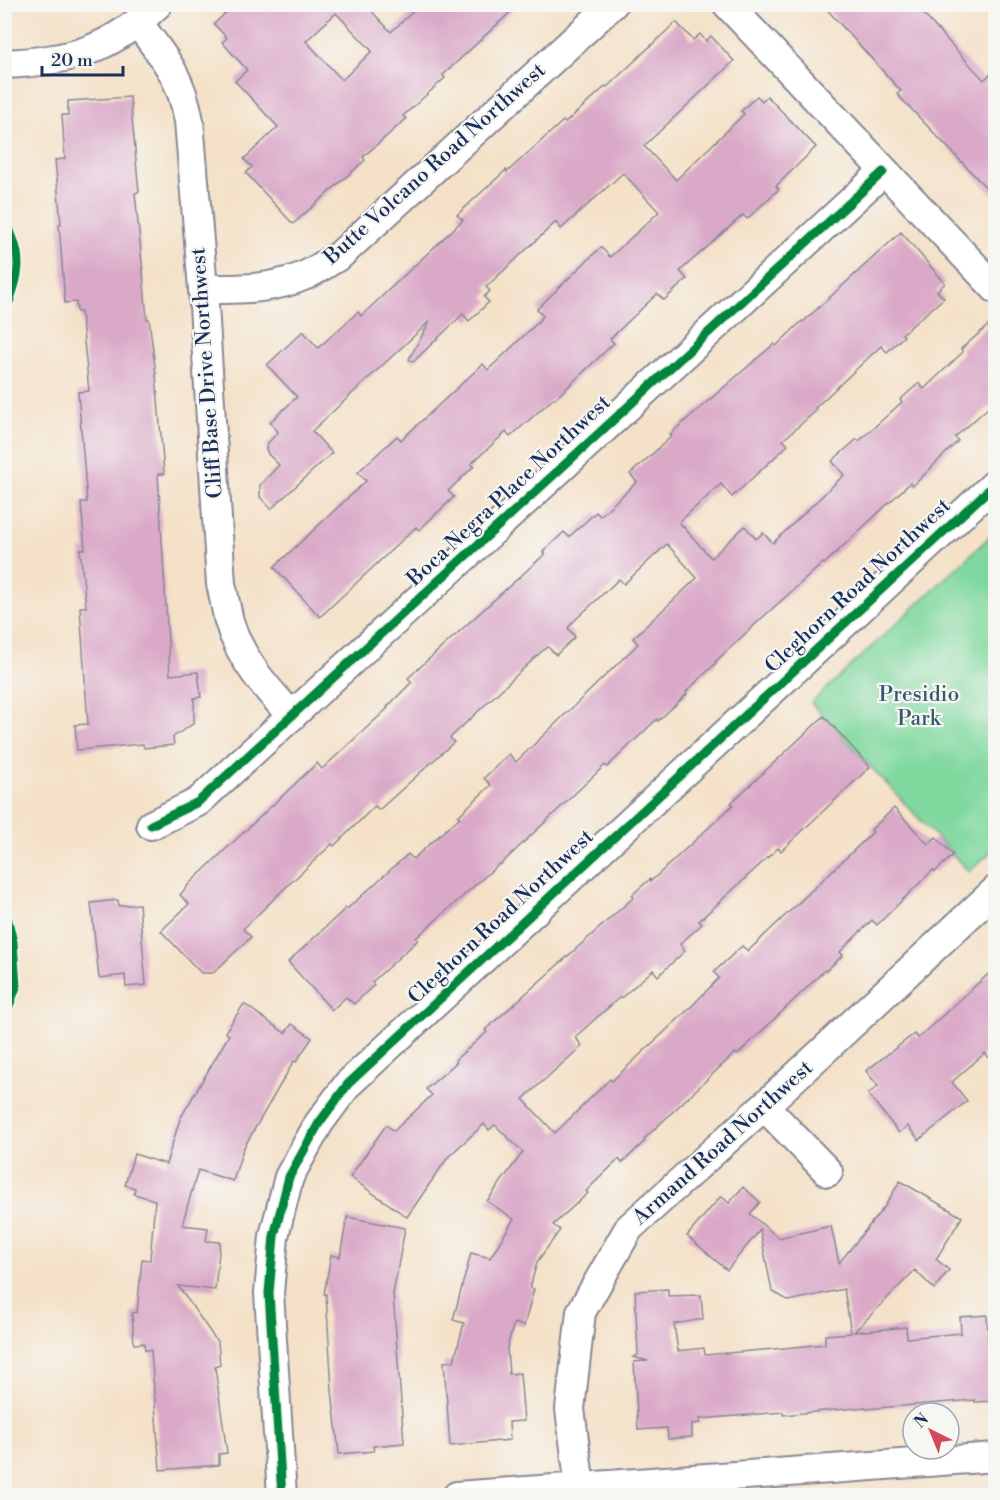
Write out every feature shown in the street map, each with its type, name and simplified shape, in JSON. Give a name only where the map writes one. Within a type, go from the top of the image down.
[{"type":"street","name":"Butte Volcano Road Northwest","points":[[202,289],[245,289],[276,285],[306,275],[339,256],[613,4]]},
{"type":"street","points":[[727,4],[883,172],[996,289]]},
{"type":"street","name":"Cliff Base Drive Northwest","points":[[148,14],[185,96],[189,121],[221,584],[230,623],[244,655],[262,683],[292,716]]},
{"type":"street","points":[[4,64],[63,58],[96,49],[148,14]]},
{"type":"street","name":"Boca Negra Place Northwest","points":[[151,825],[198,802],[883,172]]},
{"type":"street","name":"Cleghorn Road Northwest","points":[[282,1496],[269,1293],[273,1247],[289,1177],[319,1123],[348,1084],[996,483]]},
{"type":"street","name":"Armand Road Northwest","points":[[580,1491],[570,1409],[580,1312],[628,1228],[764,1106],[996,890]]},
{"type":"street","points":[[764,1106],[828,1172]]},
{"type":"street","points":[[457,1496],[580,1491],[996,1457]]},
{"type":"green space","name":"Presidio Park","points":[[995,532],[995,848],[969,872],[811,703]]},
{"type":"building","points":[[235,4],[365,4],[391,32],[421,4],[519,4],[443,75],[445,78],[403,116],[406,119],[363,157],[365,160],[293,224],[246,173],[252,167],[244,159],[278,127],[235,81],[247,70],[222,42],[227,38],[214,24]],"holes":[[[336,13],[372,51],[342,80],[306,41]]]},
{"type":"building","points":[[822,4],[914,4],[984,80],[996,69],[996,198],[897,94],[901,91]]},
{"type":"building","points":[[676,22],[693,40],[700,34],[706,41],[711,36],[734,61],[644,146],[676,180],[744,114],[741,111],[757,96],[762,101],[767,96],[816,147],[776,186],[779,189],[747,219],[743,215],[680,271],[687,279],[664,300],[657,294],[610,339],[614,343],[555,399],[510,437],[506,432],[471,464],[474,466],[448,491],[454,497],[419,530],[416,527],[320,617],[274,567],[366,481],[358,472],[397,436],[401,440],[483,364],[488,370],[536,324],[543,316],[537,309],[601,247],[610,257],[659,212],[623,173],[561,229],[556,222],[486,287],[490,291],[484,297],[489,302],[469,321],[463,314],[413,362],[409,359],[430,321],[312,431],[332,453],[271,509],[260,497],[260,485],[279,465],[266,449],[267,444],[278,432],[270,422],[297,397],[267,365],[303,331],[318,348],[358,312],[361,316],[463,220],[457,215],[563,121],[565,123],[607,87]]},
{"type":"building","points":[[130,97],[139,192],[135,193],[147,319],[149,319],[156,375],[164,474],[158,474],[170,675],[198,672],[201,697],[194,698],[194,723],[173,737],[174,745],[144,748],[143,744],[77,750],[75,725],[88,724],[80,607],[86,607],[80,549],[85,549],[81,502],[87,502],[78,392],[89,391],[81,312],[77,312],[76,302],[65,303],[55,160],[65,159],[62,115],[68,115],[68,101]]},
{"type":"building","points":[[901,232],[945,283],[937,291],[944,298],[902,334],[904,336],[887,352],[881,346],[815,408],[817,410],[783,440],[788,445],[732,497],[721,484],[679,522],[711,558],[745,526],[756,539],[763,533],[773,543],[844,475],[832,461],[857,439],[859,441],[902,402],[900,400],[919,383],[924,389],[963,352],[961,349],[996,319],[996,401],[955,437],[958,441],[913,486],[910,483],[715,662],[686,692],[687,694],[658,721],[657,719],[607,767],[605,765],[500,865],[416,938],[418,940],[372,982],[374,985],[354,1004],[346,997],[332,1010],[288,962],[408,854],[413,859],[460,817],[458,816],[491,785],[484,778],[509,754],[516,762],[638,644],[633,638],[697,578],[667,544],[624,584],[619,579],[573,622],[568,628],[575,637],[556,655],[548,647],[541,652],[450,738],[454,742],[379,810],[375,806],[334,846],[332,844],[284,889],[243,929],[251,937],[213,973],[201,973],[161,931],[189,904],[180,895],[189,884],[317,763],[322,769],[388,708],[412,682],[408,678],[545,554],[543,552],[564,532],[569,537],[596,512],[600,516],[637,482],[630,474],[672,436],[670,434],[774,344],[776,346]]},
{"type":"building","points":[[824,716],[870,767],[781,851],[778,848],[699,921],[702,924],[680,944],[685,951],[658,976],[653,970],[575,1037],[582,1046],[523,1099],[555,1133],[610,1079],[612,1081],[691,1007],[719,978],[714,972],[742,946],[748,951],[873,832],[871,830],[894,808],[928,844],[936,837],[953,855],[935,872],[933,870],[877,925],[872,920],[840,952],[843,955],[737,1055],[735,1053],[644,1139],[645,1141],[622,1163],[619,1159],[586,1191],[588,1193],[553,1225],[560,1230],[537,1262],[530,1288],[534,1289],[524,1326],[514,1323],[507,1348],[509,1374],[520,1373],[524,1421],[509,1422],[510,1440],[450,1446],[444,1362],[454,1361],[464,1323],[453,1320],[471,1253],[490,1258],[514,1219],[487,1201],[523,1152],[495,1125],[489,1130],[484,1124],[448,1157],[407,1217],[350,1177],[386,1125],[394,1131],[432,1095],[426,1089],[487,1032],[485,1030],[634,897],[632,895],[650,879],[651,881],[733,805],[731,803]]},
{"type":"building","points":[[118,900],[119,906],[139,904],[146,985],[126,987],[125,975],[99,978],[91,903]]},
{"type":"building","points":[[996,967],[996,1065],[985,1053],[952,1082],[967,1101],[919,1140],[908,1126],[899,1133],[868,1094],[878,1086],[866,1071],[914,1034],[918,1038]]},
{"type":"building","points":[[244,1004],[285,1033],[292,1024],[312,1038],[296,1062],[294,1061],[243,1149],[233,1181],[198,1170],[182,1225],[208,1228],[206,1241],[220,1242],[215,1290],[178,1286],[218,1343],[220,1365],[215,1367],[227,1453],[219,1454],[219,1465],[160,1470],[151,1350],[145,1350],[144,1343],[134,1344],[132,1313],[137,1312],[142,1259],[150,1260],[155,1200],[134,1194],[135,1188],[125,1185],[134,1154],[166,1164],[180,1119],[229,1035],[225,1032]]},
{"type":"building","points":[[900,1181],[962,1217],[936,1259],[949,1270],[934,1289],[915,1270],[854,1332],[906,1327],[907,1338],[961,1333],[960,1317],[987,1315],[988,1338],[996,1337],[996,1401],[901,1401],[901,1406],[700,1419],[700,1423],[692,1424],[692,1437],[668,1439],[667,1428],[638,1430],[634,1362],[648,1361],[633,1357],[638,1355],[635,1291],[668,1289],[668,1296],[701,1295],[703,1319],[674,1324],[678,1351],[704,1348],[705,1355],[825,1344],[825,1335],[851,1333],[844,1289],[789,1301],[772,1291],[760,1230],[727,1270],[687,1236],[721,1196],[729,1203],[743,1187],[760,1202],[750,1214],[779,1238],[831,1226],[839,1263],[885,1206]]},
{"type":"building","points":[[347,1217],[405,1228],[393,1294],[404,1443],[373,1446],[374,1451],[339,1454],[326,1294],[324,1294],[331,1255],[340,1257]]},
{"type":"cycle path","points":[[151,825],[198,802],[883,172]]},
{"type":"cycle path","points":[[4,219],[18,257],[16,278],[4,316]]},
{"type":"cycle path","points":[[282,1496],[269,1293],[274,1236],[289,1177],[319,1123],[348,1084],[996,483]]},
{"type":"cycle path","points":[[4,904],[13,942],[16,987],[4,1020]]}]
